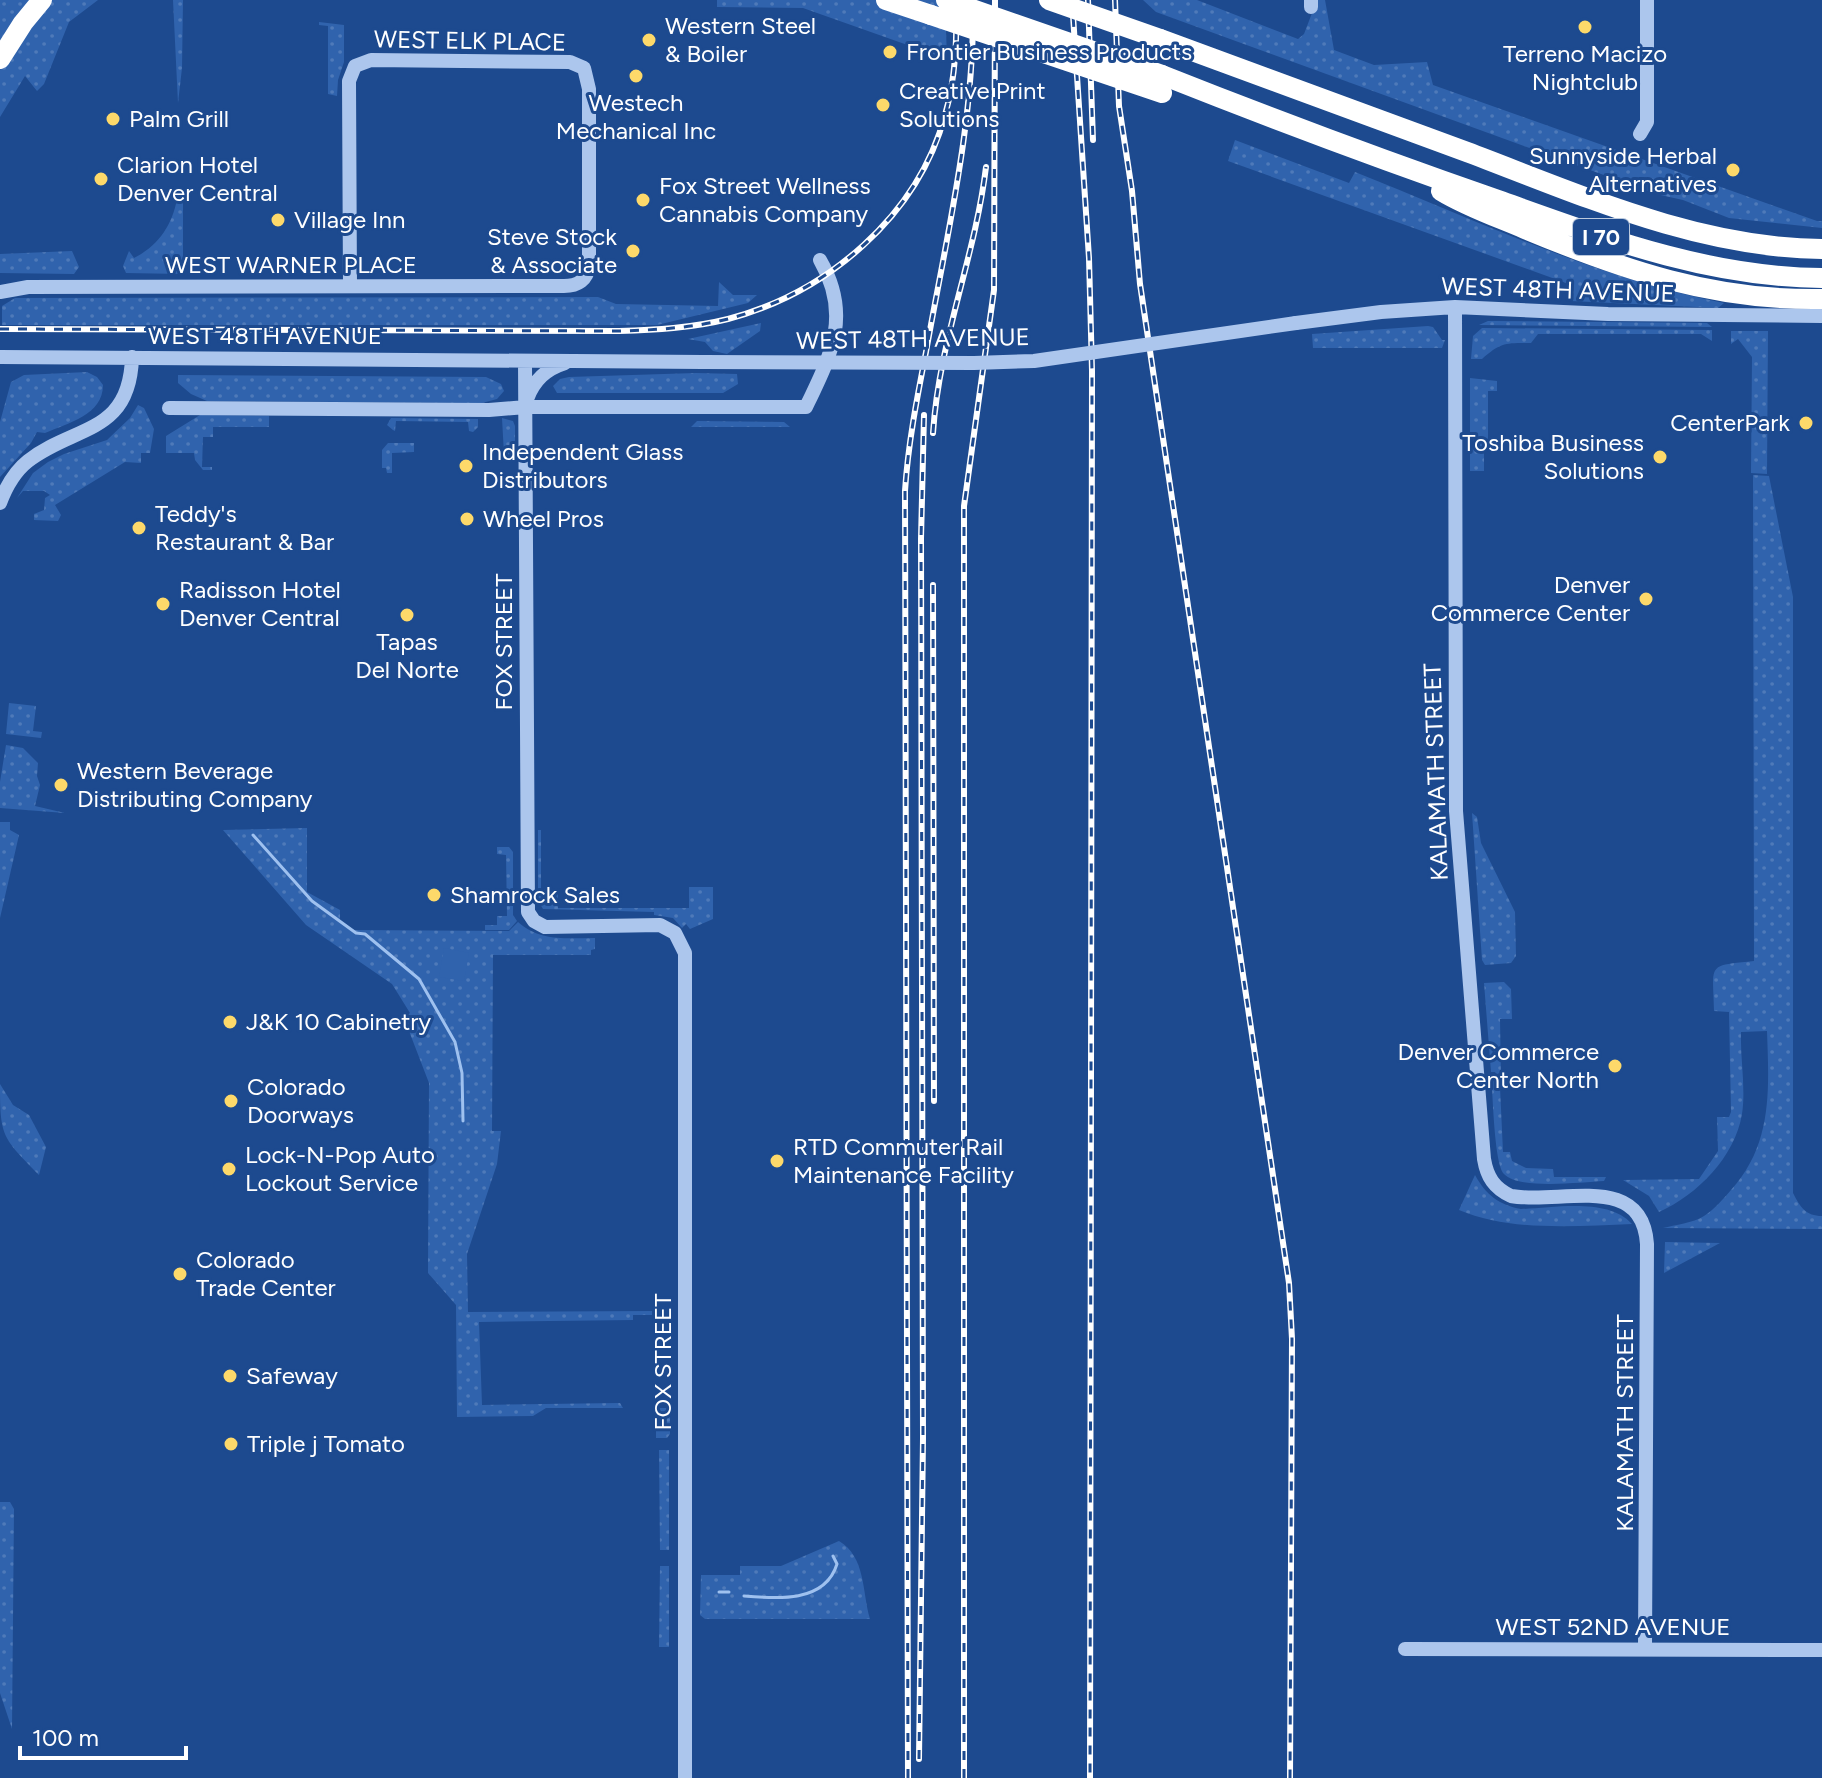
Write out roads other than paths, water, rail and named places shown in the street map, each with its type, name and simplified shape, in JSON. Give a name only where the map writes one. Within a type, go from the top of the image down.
[{"type":"highway","points":[[0,59],[42,0]]},
{"type":"highway","points":[[886,0],[1162,84]]},
{"type":"highway","name":"I 70","points":[[946,0],[1162,84],[1260,114],[1652,253],[1726,270],[1779,277],[1822,278]]},
{"type":"highway","name":"I 70","points":[[1049,0],[1608,205],[1684,229],[1729,239],[1800,248],[1822,247]]},
{"type":"highway","points":[[1074,0],[1160,39]]},
{"type":"highway","points":[[1389,162],[1451,198],[1586,253],[1652,276],[1740,295],[1822,299]]},
{"type":"street","points":[[1640,134],[1647,122],[1647,0]]},
{"type":"street","name":"WEST ELK PLACE","points":[[350,286],[349,81],[355,66],[366,60],[555,62],[575,63],[584,68],[589,89],[589,266],[582,282]]},
{"type":"street","points":[[169,408],[489,410],[526,407],[806,407],[832,353],[835,296],[820,260]]},
{"type":"street","name":"WEST WARNER PLACE","points":[[0,292],[28,287],[564,286],[582,282]]},
{"type":"street","name":"WEST 48TH AVENUE","points":[[0,357],[1025,361],[1381,312],[1455,307],[1581,313],[1822,316]]},
{"type":"street","name":"KALAMATH STREET","points":[[1455,307],[1456,811],[1484,1159],[1493,1184],[1504,1193],[1519,1197],[1605,1197],[1629,1204],[1643,1222],[1647,1244],[1645,1649]]},
{"type":"street","points":[[0,503],[10,483],[30,460],[54,445],[91,430],[110,415],[128,385],[132,357]]},
{"type":"street","name":"FOX STREET","points":[[525,361],[527,907],[534,921],[551,927],[660,925],[675,933],[684,946],[685,1778]]},
{"type":"street","points":[[526,407],[531,388],[542,375],[555,366],[573,361]]},
{"type":"street","name":"WEST 52ND AVENUE","points":[[1405,1649],[1822,1650]]},
{"type":"waterway","points":[[253,835],[312,901],[356,933],[365,934],[419,979],[455,1042],[462,1073],[463,1121]]},
{"type":"waterway","points":[[744,1596],[771,1598],[811,1592],[831,1577],[837,1564],[833,1556]]},
{"type":"waterway","points":[[719,1592],[729,1592]]},
{"type":"railway","points":[[0,329],[619,331],[701,325],[765,307],[833,270],[864,245],[891,217],[914,186],[932,152],[949,101],[955,58],[956,0]]},
{"type":"railway","points":[[908,1778],[905,491],[913,421],[965,133],[973,0]]},
{"type":"railway","points":[[964,1778],[964,506],[994,290],[995,0]]},
{"type":"railway","points":[[1072,0],[1089,258],[1092,371],[1090,1778]]},
{"type":"railway","points":[[1088,0],[1093,140]]},
{"type":"railway","points":[[1115,0],[1119,106],[1132,191],[1140,284],[1289,1283],[1292,1339],[1290,1778]]},
{"type":"railway","points":[[933,433],[942,365],[974,234],[986,167]]},
{"type":"railway","points":[[919,1759],[923,1438],[921,539],[924,415]]},
{"type":"railway","points":[[933,585],[934,1101]]},
{"type":"place","name":"Terreno Macizo Nightclub","points":[[1585,27]]},
{"type":"place","name":"Western Steel & Boiler","points":[[649,40]]},
{"type":"place","name":"Frontier Business Products","points":[[890,52]]},
{"type":"place","name":"Westech Mechanical Inc","points":[[636,76]]},
{"type":"place","name":"Creative Print Solutions","points":[[883,105]]},
{"type":"place","name":"Palm Grill","points":[[113,119]]},
{"type":"place","name":"Sunnyside Herbal Alternatives","points":[[1733,170]]},
{"type":"place","name":"Clarion Hotel Denver Central","points":[[101,179]]},
{"type":"place","name":"Fox Street Wellness Cannabis Company","points":[[643,200]]},
{"type":"place","name":"Village Inn","points":[[278,220]]},
{"type":"place","name":"Steve Stock & Associate","points":[[633,251]]},
{"type":"place","name":"CenterPark","points":[[1806,423]]},
{"type":"place","name":"Toshiba Business Solutions","points":[[1660,457]]},
{"type":"place","name":"Independent Glass Distributors","points":[[466,466]]},
{"type":"place","name":"Wheel Pros","points":[[467,519]]},
{"type":"place","name":"Teddy's Restaurant & Bar","points":[[139,528]]},
{"type":"place","name":"Denver Commerce Center","points":[[1646,599]]},
{"type":"place","name":"Radisson Hotel Denver Central","points":[[163,604]]},
{"type":"place","name":"Tapas Del Norte","points":[[407,615]]},
{"type":"place","name":"Western Beverage Distributing Company","points":[[61,785]]},
{"type":"place","name":"Shamrock Sales","points":[[434,895]]},
{"type":"place","name":"J&K 10 Cabinetry","points":[[230,1022]]},
{"type":"place","name":"Denver Commerce Center North","points":[[1615,1066]]},
{"type":"place","name":"Colorado Doorways","points":[[231,1101]]},
{"type":"place","name":"RTD Commuter Rail Maintenance Facility","points":[[777,1161]]},
{"type":"place","name":"Lock-N-Pop Auto Lockout Service","points":[[229,1169]]},
{"type":"place","name":"Colorado Trade Center","points":[[180,1274]]},
{"type":"place","name":"Safeway","points":[[230,1376]]},
{"type":"place","name":"Triple j Tomato","points":[[231,1444]]}]
